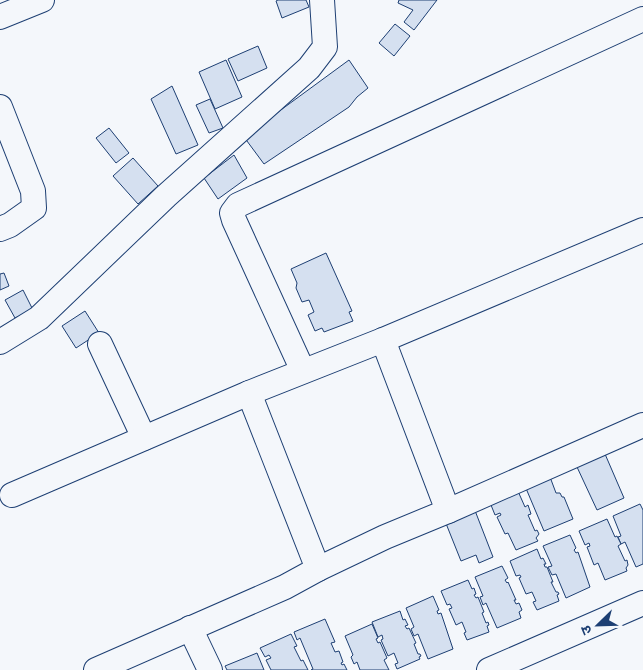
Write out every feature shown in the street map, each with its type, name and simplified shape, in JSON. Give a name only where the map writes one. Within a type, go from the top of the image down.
[{"type":"street","points":[[0,17],[42,0]]},
{"type":"street","points":[[0,342],[39,318],[166,196],[309,68],[325,47],[322,0]]},
{"type":"street","points":[[303,371],[234,220],[232,213],[238,205],[643,19]]},
{"type":"street","points":[[0,107],[33,192],[34,208],[10,225],[0,229]]},
{"type":"street","points":[[12,495],[249,393],[383,340],[643,230]]},
{"type":"street","points":[[383,340],[448,511]]},
{"type":"street","points":[[100,344],[144,438]]},
{"type":"street","points":[[249,393],[318,569]]},
{"type":"street","points":[[96,670],[285,587],[384,537],[448,511],[643,425]]},
{"type":"street","points":[[489,670],[643,603]]},
{"type":"street","points":[[190,628],[210,670]]},
{"type":"building","points":[[306,0],[309,7],[282,18],[276,1]]},
{"type":"building","points":[[399,0],[437,0],[414,30],[404,22],[413,10],[398,3]]},
{"type":"building","points":[[395,24],[410,36],[394,56],[379,43]]},
{"type":"building","points":[[258,46],[267,68],[238,81],[228,59]]},
{"type":"building","points":[[226,60],[242,97],[215,109],[199,72]]},
{"type":"building","points":[[349,60],[368,88],[349,107],[264,164],[244,137]]},
{"type":"building","points":[[172,86],[198,145],[176,154],[151,99]]},
{"type":"building","points":[[210,99],[223,128],[209,133],[196,105]]},
{"type":"building","points":[[109,128],[129,153],[116,163],[96,138]]},
{"type":"building","points":[[234,155],[247,178],[218,199],[204,178]]},
{"type":"building","points":[[133,158],[158,186],[138,204],[113,176]]},
{"type":"building","points":[[326,253],[352,311],[349,312],[353,321],[324,332],[322,328],[315,331],[308,315],[314,312],[309,300],[302,302],[291,269]]},
{"type":"building","points":[[4,273],[9,286],[0,290],[0,274]]},
{"type":"building","points":[[23,290],[33,310],[15,318],[5,300]]},
{"type":"building","points":[[85,311],[99,333],[76,348],[62,326]]},
{"type":"building","points":[[605,454],[624,498],[597,510],[577,467]]},
{"type":"building","points":[[550,477],[556,493],[560,493],[564,497],[573,519],[544,531],[525,486]]},
{"type":"building","points":[[517,489],[525,507],[528,505],[531,514],[528,515],[535,531],[537,530],[539,534],[536,538],[538,541],[516,550],[508,533],[505,534],[497,517],[501,515],[500,513],[495,515],[489,500]]},
{"type":"building","points":[[640,504],[643,510],[643,564],[636,567],[625,542],[621,544],[618,537],[621,536],[613,516]]},
{"type":"building","points":[[474,508],[493,557],[479,563],[476,555],[461,561],[445,521]]},
{"type":"building","points":[[607,519],[615,537],[617,536],[621,544],[618,546],[628,565],[627,571],[605,580],[598,563],[594,565],[587,547],[590,546],[589,543],[585,545],[579,531]]},
{"type":"building","points":[[570,535],[576,548],[574,550],[576,553],[578,552],[590,587],[566,598],[556,574],[552,575],[548,567],[552,566],[543,546]]},
{"type":"building","points":[[537,549],[541,559],[543,558],[546,564],[544,564],[545,567],[547,567],[553,582],[551,582],[559,594],[557,595],[559,601],[537,610],[533,602],[536,601],[532,592],[526,594],[519,578],[521,577],[520,575],[516,576],[510,561]]},
{"type":"building","points":[[502,566],[508,578],[505,580],[508,582],[516,600],[514,600],[516,604],[519,603],[522,610],[519,612],[521,618],[497,628],[486,603],[483,605],[480,597],[483,596],[475,577]]},
{"type":"building","points":[[468,580],[472,589],[474,588],[476,594],[474,595],[476,598],[478,597],[484,612],[482,613],[486,623],[488,622],[489,625],[487,626],[489,632],[467,640],[462,622],[456,625],[449,609],[452,608],[450,604],[447,605],[441,591]]},
{"type":"building","points":[[433,596],[439,610],[437,611],[438,614],[441,613],[453,649],[428,659],[418,634],[414,636],[411,629],[414,627],[406,608]]},
{"type":"building","points":[[400,611],[403,620],[405,619],[408,625],[405,626],[407,629],[409,628],[416,643],[414,644],[418,654],[421,656],[419,657],[420,659],[397,669],[395,664],[398,663],[394,653],[388,656],[381,640],[383,639],[382,635],[378,637],[372,622]]},
{"type":"building","points":[[325,619],[335,642],[331,643],[335,652],[339,651],[343,662],[341,663],[342,665],[344,664],[347,670],[311,670],[313,669],[300,638],[297,640],[294,632]]},
{"type":"building","points":[[372,624],[378,638],[376,639],[378,643],[380,642],[387,658],[384,660],[389,670],[360,670],[357,662],[354,664],[351,657],[353,655],[345,636]]},
{"type":"building","points":[[291,634],[297,646],[294,647],[308,670],[271,670],[266,660],[271,658],[269,655],[265,657],[260,648]]},
{"type":"building","points":[[257,653],[264,670],[227,670],[225,666]]}]
